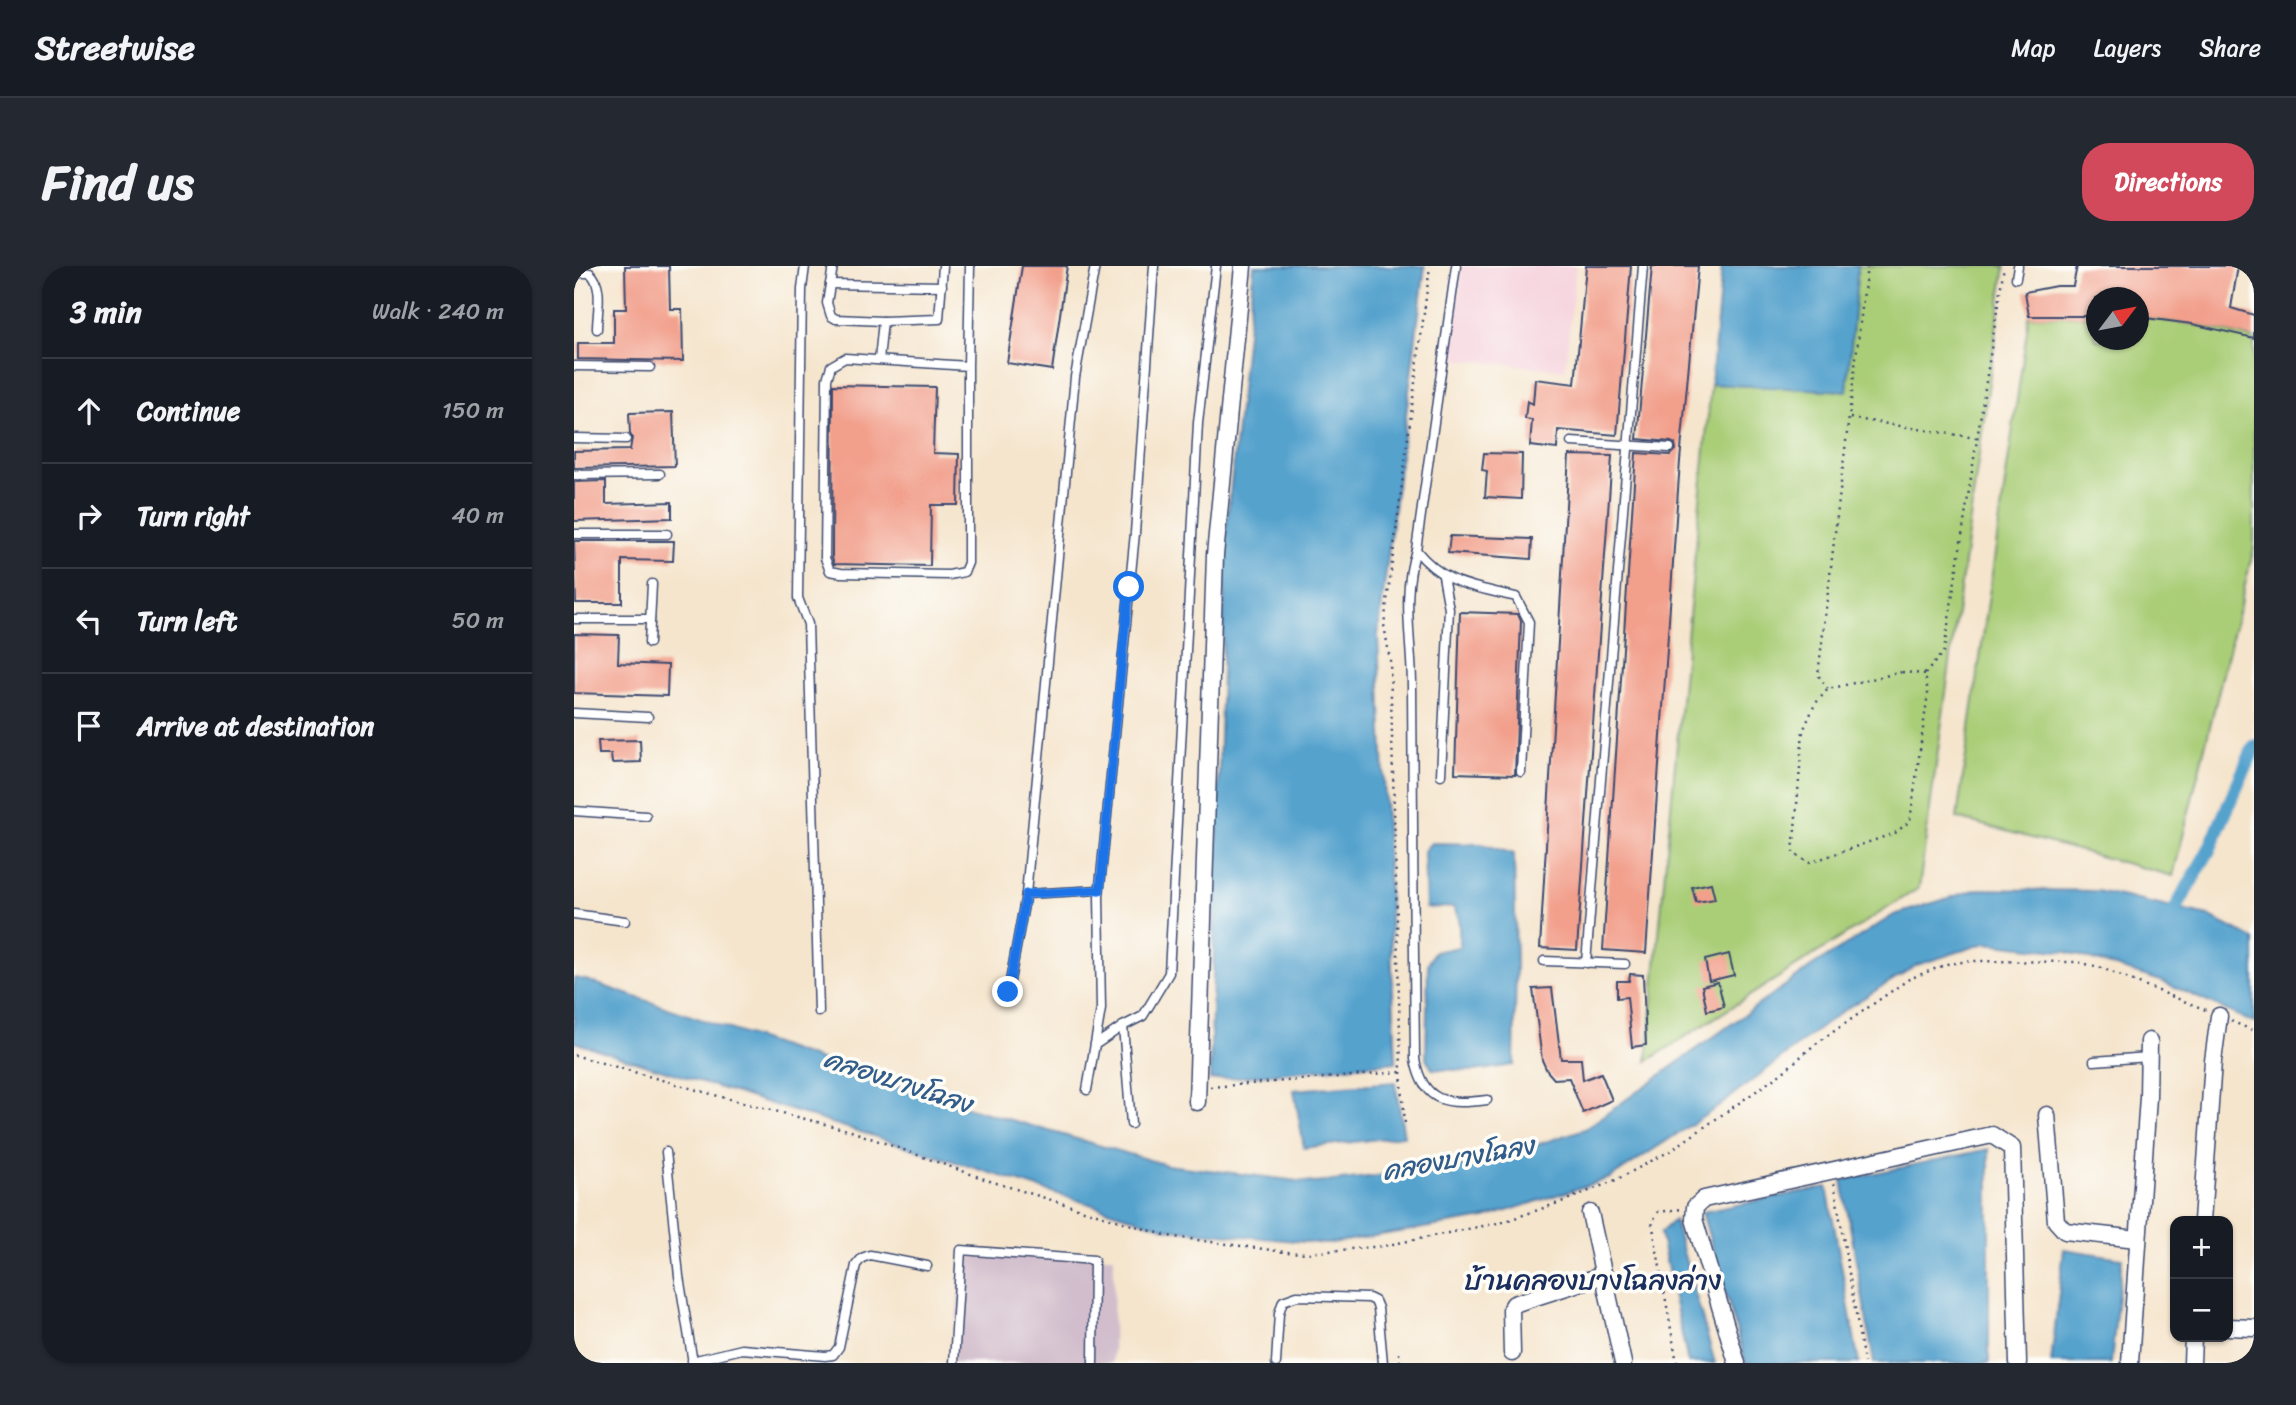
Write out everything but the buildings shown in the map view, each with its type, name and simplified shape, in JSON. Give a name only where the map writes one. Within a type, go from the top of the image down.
[{"type":"street","points":[[1198,1101],[1215,555],[1243,266]]},
{"type":"street","points":[[2202,1216],[2218,1020]]},
{"type":"street","points":[[2130,1363],[2149,1049]]},
{"type":"street","points":[[2047,1115],[2056,1221],[2059,1227],[2065,1231],[2137,1239]]},
{"type":"street","points":[[1737,1363],[1695,1219],[1695,1207],[1704,1199],[1992,1135],[2012,1148],[2018,1363]]},
{"type":"street","points":[[1590,1213],[1623,1363]]},
{"type":"street","points":[[1512,1353],[1511,1309],[1514,1304],[1604,1275]]},
{"type":"street","points":[[2233,1327],[2254,1328]]},
{"type":"street","points":[[2192,1363],[2193,1342]]},
{"type":"lane","points":[[805,266],[802,289],[798,598],[808,624],[819,1012]]},
{"type":"lane","points":[[833,266],[827,303],[831,316],[836,319],[883,321],[939,319],[943,266]]},
{"type":"lane","points":[[968,366],[845,358],[831,366],[827,379],[825,558],[830,571],[950,575],[964,572],[968,563],[970,266]]},
{"type":"lane","points":[[1008,992],[1026,894],[1075,377],[1095,266]]},
{"type":"lane","points":[[1087,1090],[1101,1009],[1100,890],[1135,533],[1154,266]]},
{"type":"lane","points":[[1095,1045],[1143,1016],[1169,973],[1198,423],[1216,266]]},
{"type":"lane","points":[[1456,266],[1416,550],[1409,570],[1407,593],[1412,667],[1415,1059],[1422,1082],[1436,1097],[1448,1102],[1487,1100]]},
{"type":"lane","points":[[1586,963],[1626,445],[1643,266]]},
{"type":"lane","points":[[2016,278],[2018,266]]},
{"type":"lane","points":[[574,273],[590,273],[595,278],[598,286],[597,329]]},
{"type":"lane","points":[[830,284],[942,286]]},
{"type":"lane","points":[[879,360],[883,321]]},
{"type":"lane","points":[[574,366],[650,367]]},
{"type":"lane","points":[[574,438],[626,439]]},
{"type":"lane","points":[[1572,442],[1670,448]]},
{"type":"lane","points":[[574,475],[660,474]]},
{"type":"lane","points":[[574,534],[667,534]]},
{"type":"lane","points":[[1416,550],[1429,566],[1443,576],[1456,582],[1516,597],[1529,622],[1521,772]]},
{"type":"lane","points":[[1441,775],[1449,608],[1443,576]]},
{"type":"lane","points":[[649,643],[652,584]]},
{"type":"lane","points":[[574,619],[650,619]]},
{"type":"lane","points":[[574,713],[648,717]]},
{"type":"lane","points":[[574,811],[646,816]]},
{"type":"lane","points":[[1026,894],[1100,890]]},
{"type":"lane","points":[[574,914],[625,920]]},
{"type":"lane","points":[[1544,961],[1625,964]]},
{"type":"lane","points":[[1123,1026],[1131,1124]]},
{"type":"lane","points":[[2094,1061],[2149,1049]]},
{"type":"lane","points":[[666,1152],[679,1276],[693,1362],[742,1349],[825,1356],[833,1354],[839,1347],[856,1265],[862,1258],[870,1255],[881,1256],[927,1266]]},
{"type":"lane","points":[[954,1363],[961,1250],[1094,1260],[1093,1363]]},
{"type":"lane","points":[[1276,1363],[1279,1313],[1283,1301],[1297,1296],[1369,1298],[1375,1301],[1383,1363]]},
{"type":"path","points":[[1405,1124],[1401,1072],[1390,660],[1384,625],[1430,266]]},
{"type":"path","points":[[1828,689],[1818,675],[1867,266]]},
{"type":"path","points":[[1925,674],[1902,673],[1828,689],[1815,704],[1803,731],[1793,853],[1809,863],[1895,832],[1910,821],[1928,692],[1925,674],[1944,651],[2004,266]]},
{"type":"path","points":[[1850,418],[1976,438]]},
{"type":"path","points":[[574,1055],[851,1131],[1002,1185],[1168,1236],[1307,1253],[1383,1246],[1503,1222],[1616,1180],[1681,1143],[1782,1073],[1813,1046],[1909,979],[1947,964],[1971,961],[2077,962],[2099,967],[2218,1020],[2254,1031]]},
{"type":"path","points":[[1210,1087],[1401,1072]]},
{"type":"path","points":[[1832,1170],[1864,1363]]},
{"type":"path","points":[[1677,1363],[1652,1222],[1658,1212],[1695,1207]]},
{"type":"path","points":[[1399,1353],[1400,1363]]},
{"type":"shaded area","points":[[1462,266],[1576,266],[1565,370],[1451,359]]},
{"type":"shaded area","points":[[1114,1256],[1113,1363],[953,1363],[961,1257]]},
{"type":"green space","points":[[1858,266],[2005,266],[1919,888],[1647,1061],[1711,384],[1847,391]]},
{"type":"green space","points":[[2029,316],[2086,316],[2086,350],[2149,350],[2149,318],[2192,324],[2254,339],[2254,548],[2173,876],[1957,818]]},
{"type":"water","points":[[1254,266],[1425,266],[1378,635],[1396,1062],[1210,1080],[1226,532]]},
{"type":"water","points":[[1722,266],[1858,266],[1847,391],[1711,384]]},
{"type":"water","points":[[1431,843],[1482,844],[1514,854],[1514,1065],[1474,1071],[1432,1069],[1426,1058],[1428,964],[1434,952],[1459,947],[1459,919],[1454,907],[1426,908],[1424,851]]},
{"type":"water","points":[[1978,889],[2098,891],[2208,916],[2254,939],[2254,1023],[2161,981],[2067,952],[1986,943],[1917,965],[1841,1012],[1718,1107],[1610,1178],[1485,1218],[1326,1244],[1169,1229],[574,1042],[574,978],[911,1091],[1167,1165],[1315,1183],[1474,1165],[1585,1129],[1811,967],[1894,915]]},
{"type":"water","points":[[1395,1082],[1404,1136],[1304,1148],[1294,1090]]},
{"type":"water","points":[[1989,1149],[1989,1363],[1874,1363],[1842,1180]]},
{"type":"water","points":[[1827,1187],[1859,1363],[1746,1363],[1702,1212]]},
{"type":"water","points":[[1674,1220],[1715,1363],[1688,1363],[1660,1233]]},
{"type":"water","points":[[2064,1249],[2122,1258],[2111,1363],[2051,1363]]},
{"type":"waterway","points":[[2167,924],[2209,850],[2254,747]]},
{"type":"district","name":"บ้านคลองบางโฉลงล่าง","points":[[1593,1280]]},
{"type":"route","points":[[1008,992],[1026,894],[1100,890],[1129,587]]},
{"type":"water label","name":"คลองบางโฉลง","points":[[898,1081]]},
{"type":"water label","name":"คลองบางโฉลง","points":[[1458,1158]]}]
